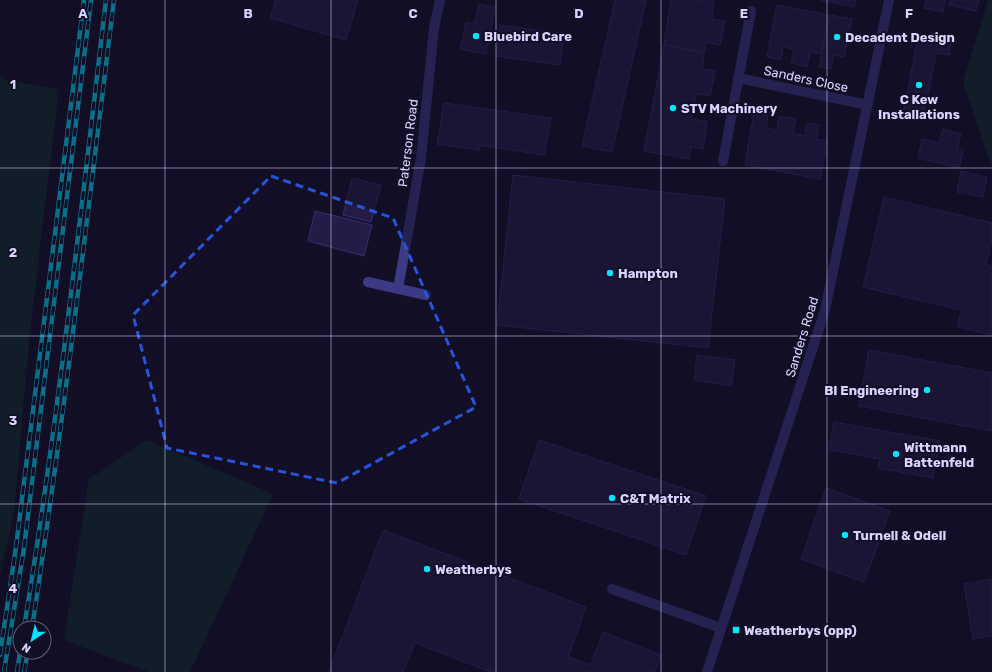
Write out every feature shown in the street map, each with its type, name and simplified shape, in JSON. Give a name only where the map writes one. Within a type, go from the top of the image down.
[{"type":"street","name":"Paterson Road","points":[[398,289],[420,158],[434,28],[440,0]]},
{"type":"street","name":"Sanders Road","points":[[707,672],[825,310],[889,0]]},
{"type":"street","points":[[723,160],[751,11]]},
{"type":"street","name":"Sanders Close","points":[[738,78],[868,105]]},
{"type":"street","points":[[368,282],[426,295]]},
{"type":"street","points":[[612,589],[721,628]]},
{"type":"highlighted area","points":[[271,176],[393,218],[476,407],[337,483],[167,448],[133,315]]},
{"type":"green space","points":[[988,0],[992,0],[992,168],[963,83]]},
{"type":"green space","points":[[0,75],[6,80],[59,89],[30,331],[14,513],[0,575]]},
{"type":"green space","points":[[147,440],[273,494],[190,672],[149,672],[64,640],[89,479]]},
{"type":"building","points":[[276,0],[358,0],[346,40],[270,18]]},
{"type":"building","points":[[615,0],[646,0],[612,152],[582,146]]},
{"type":"building","points":[[671,0],[702,0],[714,2],[712,19],[725,21],[720,45],[707,42],[704,53],[664,45]]},
{"type":"building","points":[[821,0],[856,0],[854,7]]},
{"type":"building","points":[[926,0],[945,0],[943,12],[924,8]]},
{"type":"building","points":[[950,0],[979,0],[976,11],[949,5]]},
{"type":"building","name":"Bluebird Care","points":[[479,4],[495,7],[486,54],[460,49],[466,22],[474,24]]},
{"type":"building","points":[[777,5],[829,15],[821,54],[810,52],[807,67],[791,63],[794,49],[783,47],[781,60],[767,57]]},
{"type":"building","name":"Decadent Design","points":[[829,15],[852,19],[844,57],[834,55],[831,69],[819,67]]},
{"type":"building","points":[[500,25],[564,34],[560,65],[496,56]]},
{"type":"building","name":"C Kew Installations","points":[[918,37],[951,44],[949,55],[936,53],[923,119],[903,115]]},
{"type":"building","name":"STV Machinery","points":[[664,45],[704,53],[702,69],[715,71],[710,96],[696,94],[692,119],[707,122],[703,149],[691,147],[689,159],[644,151]]},
{"type":"building","points":[[444,103],[551,118],[544,155],[480,145],[479,150],[437,144]]},
{"type":"building","points":[[754,113],[768,116],[766,128],[777,130],[779,116],[796,119],[793,134],[805,136],[807,123],[819,125],[816,139],[827,141],[820,179],[745,165]]},
{"type":"building","points":[[943,129],[961,134],[957,149],[963,150],[959,168],[918,158],[922,139],[939,143]]},
{"type":"building","points":[[961,171],[987,177],[983,197],[957,192]]},
{"type":"building","name":"Hampton","points":[[513,175],[725,199],[708,348],[497,325]]},
{"type":"building","points":[[352,178],[381,185],[371,222],[343,215]]},
{"type":"building","points":[[884,197],[992,223],[992,238],[986,265],[992,266],[992,335],[958,327],[961,310],[863,287]]},
{"type":"building","points":[[315,211],[372,225],[364,256],[308,241]]},
{"type":"building","name":"BI Engineering","points":[[869,350],[992,373],[992,431],[859,406]]},
{"type":"building","points":[[697,355],[735,360],[731,386],[694,380]]},
{"type":"building","name":"Wittmann Battenfeld","points":[[834,422],[940,441],[933,478],[878,468],[880,459],[829,450]]},
{"type":"building","name":"C&T Matrix","points":[[539,440],[706,496],[686,555],[519,499]]},
{"type":"building","name":"Turnell & Odell","points":[[826,488],[890,511],[864,582],[801,559]]},
{"type":"building","name":"Weatherbys","points":[[383,530],[586,607],[568,657],[591,665],[603,632],[661,655],[655,672],[491,672],[415,643],[403,672],[329,672]]},
{"type":"building","points":[[992,579],[992,636],[973,639],[964,584]]},
{"type":"railway","points":[[0,655],[16,547],[84,0]]},
{"type":"railway","points":[[4,672],[24,548],[91,0]]},
{"type":"railway","points":[[25,620],[48,472],[106,0]]},
{"type":"railway","points":[[33,620],[65,393],[114,0]]},
{"type":"railway","points":[[17,672],[19,660]]},
{"type":"railway","points":[[24,672],[26,660]]},
{"type":"place","name":"Bluebird Care","points":[[476,36]]},
{"type":"place","name":"Decadent Design","points":[[837,37]]},
{"type":"place","name":"C Kew Installations","points":[[919,85]]},
{"type":"place","name":"STV Machinery","points":[[673,108]]},
{"type":"place","name":"Hampton","points":[[610,273]]},
{"type":"place","name":"BI Engineering","points":[[927,390]]},
{"type":"place","name":"Wittmann Battenfeld","points":[[896,454]]},
{"type":"place","name":"C&T Matrix","points":[[612,498]]},
{"type":"place","name":"Turnell & Odell","points":[[845,535]]},
{"type":"place","name":"Weatherbys","points":[[427,569]]},
{"type":"place","name":"Weatherbys (opp)","points":[[736,630]]}]
